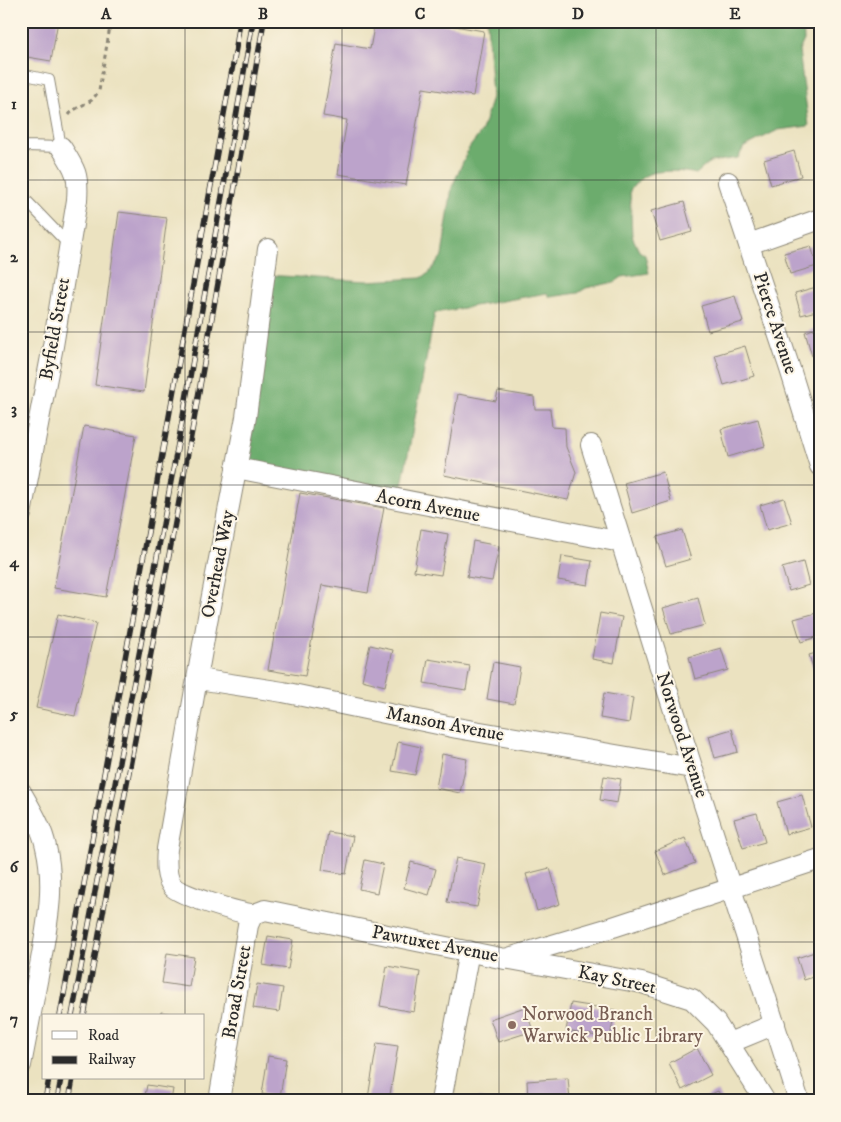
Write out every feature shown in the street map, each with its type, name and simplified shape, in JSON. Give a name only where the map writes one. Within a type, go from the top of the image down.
[{"type":"street","name":"Byfield Street","points":[[21,514],[26,455],[53,346],[78,187],[75,168],[61,147]]},
{"type":"street","name":"Pierce Avenue","points":[[728,182],[820,466]]},
{"type":"street","points":[[749,244],[820,219]]},
{"type":"street","name":"Overhead Way","points":[[170,878],[167,866],[167,849],[246,417],[268,249]]},
{"type":"street","name":"Norwood Avenue","points":[[591,445],[799,1101]]},
{"type":"street","name":"Acorn Avenue","points":[[236,468],[621,542]]},
{"type":"street","name":"Manson Avenue","points":[[198,678],[283,692],[457,728],[692,768]]},
{"type":"street","points":[[21,792],[37,820],[46,847],[51,873],[49,915],[21,1065]]},
{"type":"street","name":"Pawtuxet Avenue","points":[[170,878],[172,886],[180,892],[197,899],[253,914],[265,910],[505,959],[613,927],[820,859]]},
{"type":"street","name":"Broad Street","points":[[219,1101],[248,925],[253,914]]},
{"type":"street","points":[[441,1101],[469,951]]},
{"type":"street","name":"Kay Street","points":[[505,959],[642,983],[692,999],[716,1023],[765,1101]]},
{"type":"street","points":[[729,1043],[775,1024]]},
{"type":"lane","points":[[21,74],[49,80],[61,147],[25,146],[21,143]]},
{"type":"lane","points":[[21,195],[70,246]]},
{"type":"path","points":[[61,147],[67,120],[72,111],[92,100],[99,92],[111,21]]},
{"type":"green space","points":[[487,21],[803,21],[804,40],[799,51],[809,126],[778,130],[744,147],[738,158],[710,162],[696,174],[662,171],[649,174],[640,180],[630,190],[632,236],[639,251],[645,255],[649,273],[622,277],[615,282],[586,288],[578,293],[550,297],[547,293],[435,313],[400,496],[247,469],[265,275],[367,281],[421,278],[429,273],[442,256],[452,187],[469,148],[482,131],[492,97]]},
{"type":"building","points":[[21,21],[58,21],[51,61],[21,56]]},
{"type":"building","points":[[375,21],[425,21],[484,31],[473,96],[423,88],[406,185],[338,174],[347,120],[323,116],[336,43],[370,49]]},
{"type":"building","points":[[794,151],[801,176],[771,185],[764,160]]},
{"type":"building","points":[[684,202],[692,232],[660,241],[651,211]]},
{"type":"building","points":[[119,212],[167,218],[144,392],[95,385]]},
{"type":"building","points":[[811,246],[817,266],[790,274],[784,253]]},
{"type":"building","points":[[820,286],[820,310],[801,315],[795,293]]},
{"type":"building","points":[[735,296],[743,322],[708,331],[701,306]]},
{"type":"building","points":[[820,327],[820,354],[812,356],[805,332]]},
{"type":"building","points":[[745,346],[754,376],[724,385],[715,355]]},
{"type":"building","points":[[498,391],[534,397],[535,409],[550,409],[552,427],[565,428],[566,447],[576,472],[568,500],[444,475],[458,394],[496,401]]},
{"type":"building","points":[[758,419],[765,446],[728,457],[721,429]]},
{"type":"building","points":[[84,426],[136,435],[106,597],[54,588]]},
{"type":"building","points":[[663,472],[671,501],[632,513],[624,483]]},
{"type":"building","points":[[300,493],[384,508],[368,593],[322,585],[305,676],[268,670]]},
{"type":"building","points":[[784,498],[792,523],[767,530],[760,505]]},
{"type":"building","points":[[421,529],[448,534],[441,575],[414,571]]},
{"type":"building","points":[[682,530],[691,559],[666,566],[657,537]]},
{"type":"building","points":[[473,541],[499,546],[492,581],[467,577]]},
{"type":"building","points":[[562,556],[592,561],[588,585],[558,580]]},
{"type":"building","points":[[803,562],[809,585],[789,591],[782,568]]},
{"type":"building","points":[[698,598],[705,625],[671,634],[663,608]]},
{"type":"building","points":[[820,612],[820,636],[801,642],[794,619]]},
{"type":"building","points":[[600,613],[622,617],[614,663],[592,659]]},
{"type":"building","points":[[58,614],[96,623],[75,716],[36,708]]},
{"type":"building","points":[[370,645],[393,650],[385,686],[362,680]]},
{"type":"building","points":[[721,648],[728,670],[695,679],[689,657]]},
{"type":"building","points":[[820,652],[820,684],[818,684],[809,655]]},
{"type":"building","points":[[428,659],[470,666],[466,690],[424,683]]},
{"type":"building","points":[[493,662],[520,667],[514,704],[487,699]]},
{"type":"building","points":[[604,693],[633,698],[629,723],[600,718]]},
{"type":"building","points":[[732,729],[738,752],[715,758],[709,736]]},
{"type":"building","points":[[398,742],[421,747],[415,775],[392,771]]},
{"type":"building","points":[[442,754],[467,759],[460,793],[436,788]]},
{"type":"building","points":[[604,776],[621,779],[617,803],[600,800]]},
{"type":"building","points":[[802,795],[811,827],[786,834],[777,802]]},
{"type":"building","points":[[757,813],[765,842],[743,848],[734,819]]},
{"type":"building","points":[[328,832],[353,836],[346,874],[322,870]]},
{"type":"building","points":[[685,838],[695,863],[665,875],[655,851]]},
{"type":"building","points":[[456,858],[486,864],[477,907],[447,902]]},
{"type":"building","points":[[365,860],[383,864],[377,893],[359,889]]},
{"type":"building","points":[[411,862],[436,869],[429,895],[404,888]]},
{"type":"building","points":[[550,868],[560,904],[537,911],[526,874]]},
{"type":"building","points":[[268,936],[293,940],[288,969],[263,965]]},
{"type":"building","points":[[820,950],[820,975],[804,980],[797,958]]},
{"type":"building","points":[[167,953],[194,957],[189,987],[162,983]]},
{"type":"building","points":[[387,966],[420,972],[414,1012],[380,1006]]},
{"type":"building","points":[[257,984],[283,988],[279,1012],[253,1008]]},
{"type":"building","points":[[571,1003],[615,1010],[610,1038],[566,1031]]},
{"type":"building","name":"Norwood Branch Warwick Public Library","points":[[525,1007],[533,1031],[498,1042],[490,1019]]},
{"type":"building","points":[[377,1043],[398,1046],[389,1101],[368,1098]]},
{"type":"building","points":[[697,1048],[711,1075],[682,1090],[669,1063]]},
{"type":"building","points":[[268,1056],[286,1059],[280,1097],[262,1094]]},
{"type":"building","points":[[568,1078],[570,1101],[528,1101],[527,1081]]},
{"type":"building","points":[[147,1085],[173,1089],[171,1101],[144,1101]]},
{"type":"building","points":[[718,1091],[723,1101],[696,1101]]},
{"type":"building","points":[[477,1098],[490,1100],[490,1101],[477,1101]]},
{"type":"railway","points":[[60,1014],[240,21]]},
{"type":"railway","points":[[72,1014],[182,422],[253,21]]},
{"type":"railway","points":[[84,1014],[194,420],[264,21]]},
{"type":"railway","points":[[45,1101],[49,1080]]},
{"type":"railway","points":[[57,1101],[61,1080]]},
{"type":"railway","points":[[69,1101],[73,1080]]},
{"type":"place","name":"Norwood Branch Warwick Public Library","points":[[512,1025]]}]
